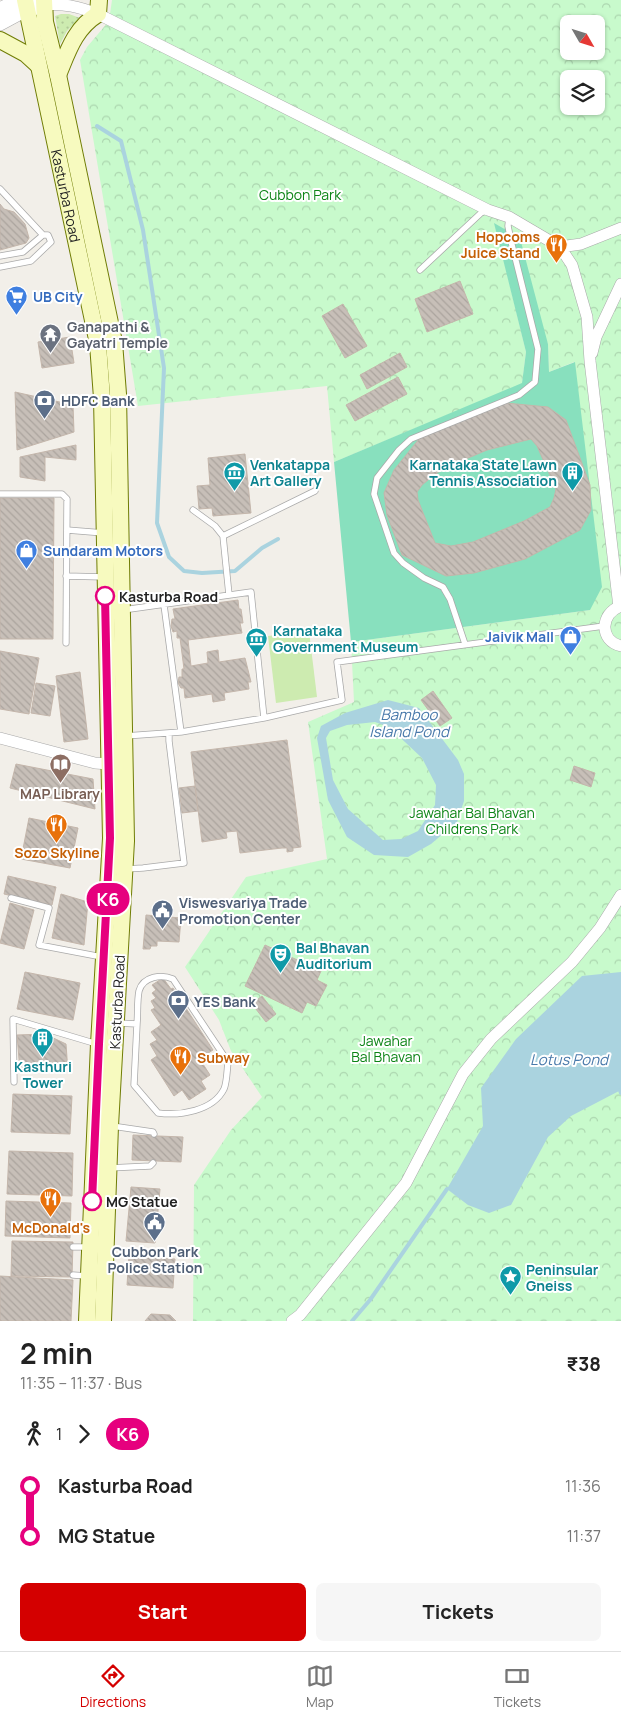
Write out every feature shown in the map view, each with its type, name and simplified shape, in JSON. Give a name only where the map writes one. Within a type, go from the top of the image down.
[{"type":"main road","name":"Kasturba Road","points":[[44,2],[45,22],[58,75],[114,342],[118,394],[126,869],[110,1126],[103,1321]]},
{"type":"main road","name":"Kasturba Road","points":[[24,3],[98,344],[102,398],[110,838],[90,1247],[81,1275],[87,1321]]},
{"type":"main road","points":[[58,75],[77,33],[98,7]]},
{"type":"main road","points":[[0,40],[26,54],[38,65]]},
{"type":"street","points":[[0,10],[24,3],[44,2],[98,7],[488,210],[508,217],[560,246],[572,265],[587,317],[590,361],[620,606],[609,613],[604,626],[606,636],[611,642],[621,646]]},
{"type":"street","points":[[0,23],[24,3]]},
{"type":"street","points":[[560,246],[581,244],[621,228]]},
{"type":"street","points":[[590,361],[596,338],[621,284]]},
{"type":"street","points":[[0,738],[95,763],[109,764]]},
{"type":"street","points":[[292,1321],[300,1316],[406,1184],[463,1074],[491,1039],[572,962],[600,928],[621,895]]},
{"type":"lane","points":[[0,189],[43,235],[50,237],[51,242],[31,261],[0,267]]},
{"type":"lane","points":[[420,270],[481,213],[488,210]]},
{"type":"lane","points":[[465,644],[450,599],[442,587],[424,578],[394,553],[374,494],[377,478],[399,450],[411,439],[519,395],[535,382],[538,349],[511,241],[508,217]]},
{"type":"lane","points":[[0,256],[23,252],[43,235]]},
{"type":"lane","points":[[223,536],[315,491]]},
{"type":"lane","points":[[0,494],[62,494],[67,499],[66,643]]},
{"type":"lane","points":[[193,510],[215,526],[223,536],[229,595]]},
{"type":"lane","points":[[67,530],[104,533]]},
{"type":"lane","points":[[66,576],[105,576]]},
{"type":"lane","points":[[122,610],[251,592],[264,718]]},
{"type":"lane","points":[[164,605],[181,732]]},
{"type":"lane","points":[[125,736],[181,732],[264,718],[342,700],[338,662],[604,626]]},
{"type":"lane","points":[[126,869],[184,863],[169,733]]},
{"type":"lane","points":[[11,898],[49,908],[39,945],[104,958]]},
{"type":"lane","points":[[158,976],[173,979],[228,1062],[224,1088],[209,1104],[200,1109],[179,1114],[158,1113],[134,1085],[138,1024],[139,990],[142,985],[158,976]]},
{"type":"lane","points":[[14,1082],[13,1019],[99,1044]]},
{"type":"lane","points":[[116,1023],[138,1024]]},
{"type":"lane","points":[[110,1126],[153,1132],[154,1134]]},
{"type":"lane","points":[[109,1168],[150,1166],[153,1162]]},
{"type":"lane","points":[[73,1247],[90,1247]]},
{"type":"green space","points":[[112,0],[621,0],[621,1321],[193,1321],[194,1185],[231,1130],[262,1097],[231,1051],[219,1020],[185,967],[246,877],[327,859],[308,722],[354,702],[351,642],[590,610],[574,362],[549,372],[548,344],[495,224],[526,352],[522,384],[334,462],[327,386],[138,406],[80,60],[87,47],[109,21]]},
{"type":"green space","points":[[69,14],[80,18],[67,31],[60,44],[55,16]]},
{"type":"green space","points":[[494,223],[520,238],[548,344],[549,372],[575,362],[602,587],[590,610],[351,642],[334,462],[522,383],[526,352]]},
{"type":"green space","points":[[309,631],[317,697],[276,703],[268,636]]},
{"type":"water","name":"Bamboo Island Pond","points":[[388,700],[419,708],[458,760],[464,774],[464,801],[457,822],[431,844],[408,857],[374,855],[347,837],[328,800],[317,738],[321,726],[345,713]],"holes":[[[375,722],[389,727],[422,758],[436,785],[435,805],[418,831],[401,839],[383,840],[348,809],[333,780],[326,738],[330,731],[347,725]]]},
{"type":"water","name":"Lotus Pond","points":[[621,972],[621,1090],[571,1116],[548,1137],[511,1205],[489,1213],[468,1205],[447,1189],[483,1126],[481,1088],[516,1039],[582,976]]},
{"type":"building","points":[[0,204],[4,209],[14,212],[25,224],[29,238],[26,243],[0,250]]},
{"type":"building","points":[[460,281],[473,314],[427,332],[415,299]]},
{"type":"building","points":[[343,304],[367,346],[345,358],[322,316]]},
{"type":"building","points":[[70,337],[74,363],[42,368],[38,342]]},
{"type":"building","points":[[400,353],[407,367],[367,389],[360,375]]},
{"type":"building","points":[[398,377],[407,394],[355,421],[346,405]]},
{"type":"building","name":"HDFC Bank","points":[[15,392],[73,405],[74,432],[17,450]]},
{"type":"building","name":"Karnataka State Lawn Tennis Association","points":[[506,403],[548,407],[566,420],[590,485],[591,510],[580,530],[525,559],[474,573],[446,576],[402,555],[387,515],[384,493],[394,470],[419,439],[469,416]],"holes":[[[531,439],[537,446],[556,489],[550,507],[524,521],[473,542],[451,546],[435,543],[418,500],[417,492],[422,485],[447,467],[487,450]]]},
{"type":"building","points":[[76,445],[76,460],[45,457],[45,481],[20,477],[20,457]]},
{"type":"building","points":[[245,454],[251,513],[213,516],[212,508],[199,509],[197,486],[210,485],[208,458]]},
{"type":"building","name":"Sundaram Motors","points":[[0,498],[54,498],[53,639],[0,639]]},
{"type":"building","points":[[238,600],[243,623],[240,623],[242,633],[188,640],[191,666],[208,663],[207,652],[218,650],[219,662],[245,658],[251,682],[248,682],[249,689],[224,693],[225,700],[213,702],[212,694],[185,698],[184,688],[181,688],[178,683],[179,677],[182,677],[182,669],[184,669],[180,638],[177,638],[177,631],[173,632],[171,626],[172,619],[175,619],[173,609]]},
{"type":"building","points":[[0,651],[39,658],[29,714],[0,709]]},
{"type":"building","points":[[80,672],[88,739],[64,742],[56,676]]},
{"type":"building","points":[[36,683],[55,686],[50,716],[31,713]]},
{"type":"building","points":[[433,691],[452,718],[440,726],[421,700]]},
{"type":"building","points":[[287,740],[301,847],[293,848],[293,851],[287,852],[287,848],[282,848],[240,853],[237,831],[226,832],[227,838],[202,842],[191,752]]},
{"type":"building","points":[[16,764],[93,779],[95,809],[10,788]]},
{"type":"building","points":[[574,766],[595,773],[591,787],[570,780]]},
{"type":"building","points":[[195,786],[198,811],[182,813],[179,788]]},
{"type":"building","points":[[29,818],[78,828],[70,868],[21,859]]},
{"type":"building","points":[[8,876],[56,887],[52,905],[4,894]]},
{"type":"building","points":[[61,894],[88,902],[84,945],[52,938]]},
{"type":"building","points":[[10,903],[34,910],[24,949],[0,943]]},
{"type":"building","name":"Viswesvariya Trade Promotion Center","points":[[146,915],[181,918],[179,942],[157,941],[157,946],[143,949]]},
{"type":"building","points":[[265,945],[321,971],[317,980],[327,985],[316,1006],[307,1002],[302,1013],[245,986]]},
{"type":"building","points":[[25,972],[80,983],[73,1020],[17,1009]]},
{"type":"building","points":[[163,978],[171,989],[173,988],[213,1050],[205,1055],[209,1060],[203,1064],[210,1075],[201,1081],[206,1089],[189,1100],[182,1090],[174,1096],[151,1060],[157,1056],[150,1044],[157,1040],[151,1032],[161,1025],[151,1010],[155,1008],[151,1001],[156,998],[152,993],[156,990],[152,985]]},
{"type":"building","points":[[262,996],[276,1014],[266,1022],[252,1004]]},
{"type":"building","name":"Kasthuri Tower","points":[[45,1034],[66,1044],[68,1072],[20,1071],[17,1035]]},
{"type":"building","points":[[13,1094],[72,1096],[70,1134],[11,1132]]},
{"type":"building","points":[[133,1135],[183,1137],[181,1162],[132,1160]]},
{"type":"building","points":[[9,1151],[73,1153],[72,1196],[7,1194]]},
{"type":"building","points":[[131,1187],[160,1189],[155,1243],[126,1241]]},
{"type":"building","points":[[6,1201],[71,1203],[70,1238],[5,1236]]},
{"type":"building","points":[[12,1241],[73,1242],[72,1277],[11,1276]]},
{"type":"building","points":[[129,1256],[175,1259],[173,1288],[127,1285]]},
{"type":"building","points":[[0,1276],[73,1280],[71,1321],[0,1321]]},
{"type":"building","points":[[151,1314],[170,1315],[176,1321],[145,1321]]},
{"type":"waterway","points":[[97,126],[121,141],[143,230],[164,368],[157,523],[169,557],[184,571],[202,573],[235,571],[262,548],[278,539]]},
{"type":"waterway","points":[[352,1321],[370,1300],[447,1189]]},
{"type":"bus line","name":"K6","points":[[92,1201],[110,838],[105,596]]},
{"type":"place","name":"Hopcoms Juice Stand","points":[[556,263]]},
{"type":"place","name":"UB City","points":[[17,315]]},
{"type":"place","name":"Ganapathi & Gayatri Temple","points":[[51,353]]},
{"type":"place","name":"HDFC Bank","points":[[45,419]]},
{"type":"place","name":"Venkatappa Art Gallery","points":[[234,491]]},
{"type":"place","name":"Karnataka State Lawn Tennis Association","points":[[573,491]]},
{"type":"place","name":"Sundaram Motors","points":[[27,569]]},
{"type":"place","name":"Kasturba Road","points":[[105,596]]},
{"type":"place","name":"Jaivik Mall","points":[[570,655]]},
{"type":"place","name":"Karnataka Government Museum","points":[[257,657]]},
{"type":"place","name":"MAP Library","points":[[60,784]]},
{"type":"place","name":"Sozo Skyline","points":[[57,843]]},
{"type":"place","name":"Viswesvariya Trade Promotion Center","points":[[163,929]]},
{"type":"place","name":"Bal Bhavan Auditorium","points":[[280,974]]},
{"type":"place","name":"YES Bank","points":[[178,1020]]},
{"type":"place","name":"Kasthuri Tower","points":[[43,1057]]},
{"type":"place","name":"Subway","points":[[181,1076]]},
{"type":"place","name":"MG Statue","points":[[92,1201]]},
{"type":"place","name":"McDonald's","points":[[51,1218]]},
{"type":"place","name":"Cubbon Park Police Station","points":[[155,1242]]},
{"type":"place","name":"Peninsular Gneiss","points":[[510,1296]]},
{"type":"park label","name":"Cubbon Park","points":[[300,194]]},
{"type":"park label","name":"Jawahar Bal Bhavan Childrens Park","points":[[472,820]]},
{"type":"park label","name":"Jawahar Bal Bhavan","points":[[386,1048]]}]
